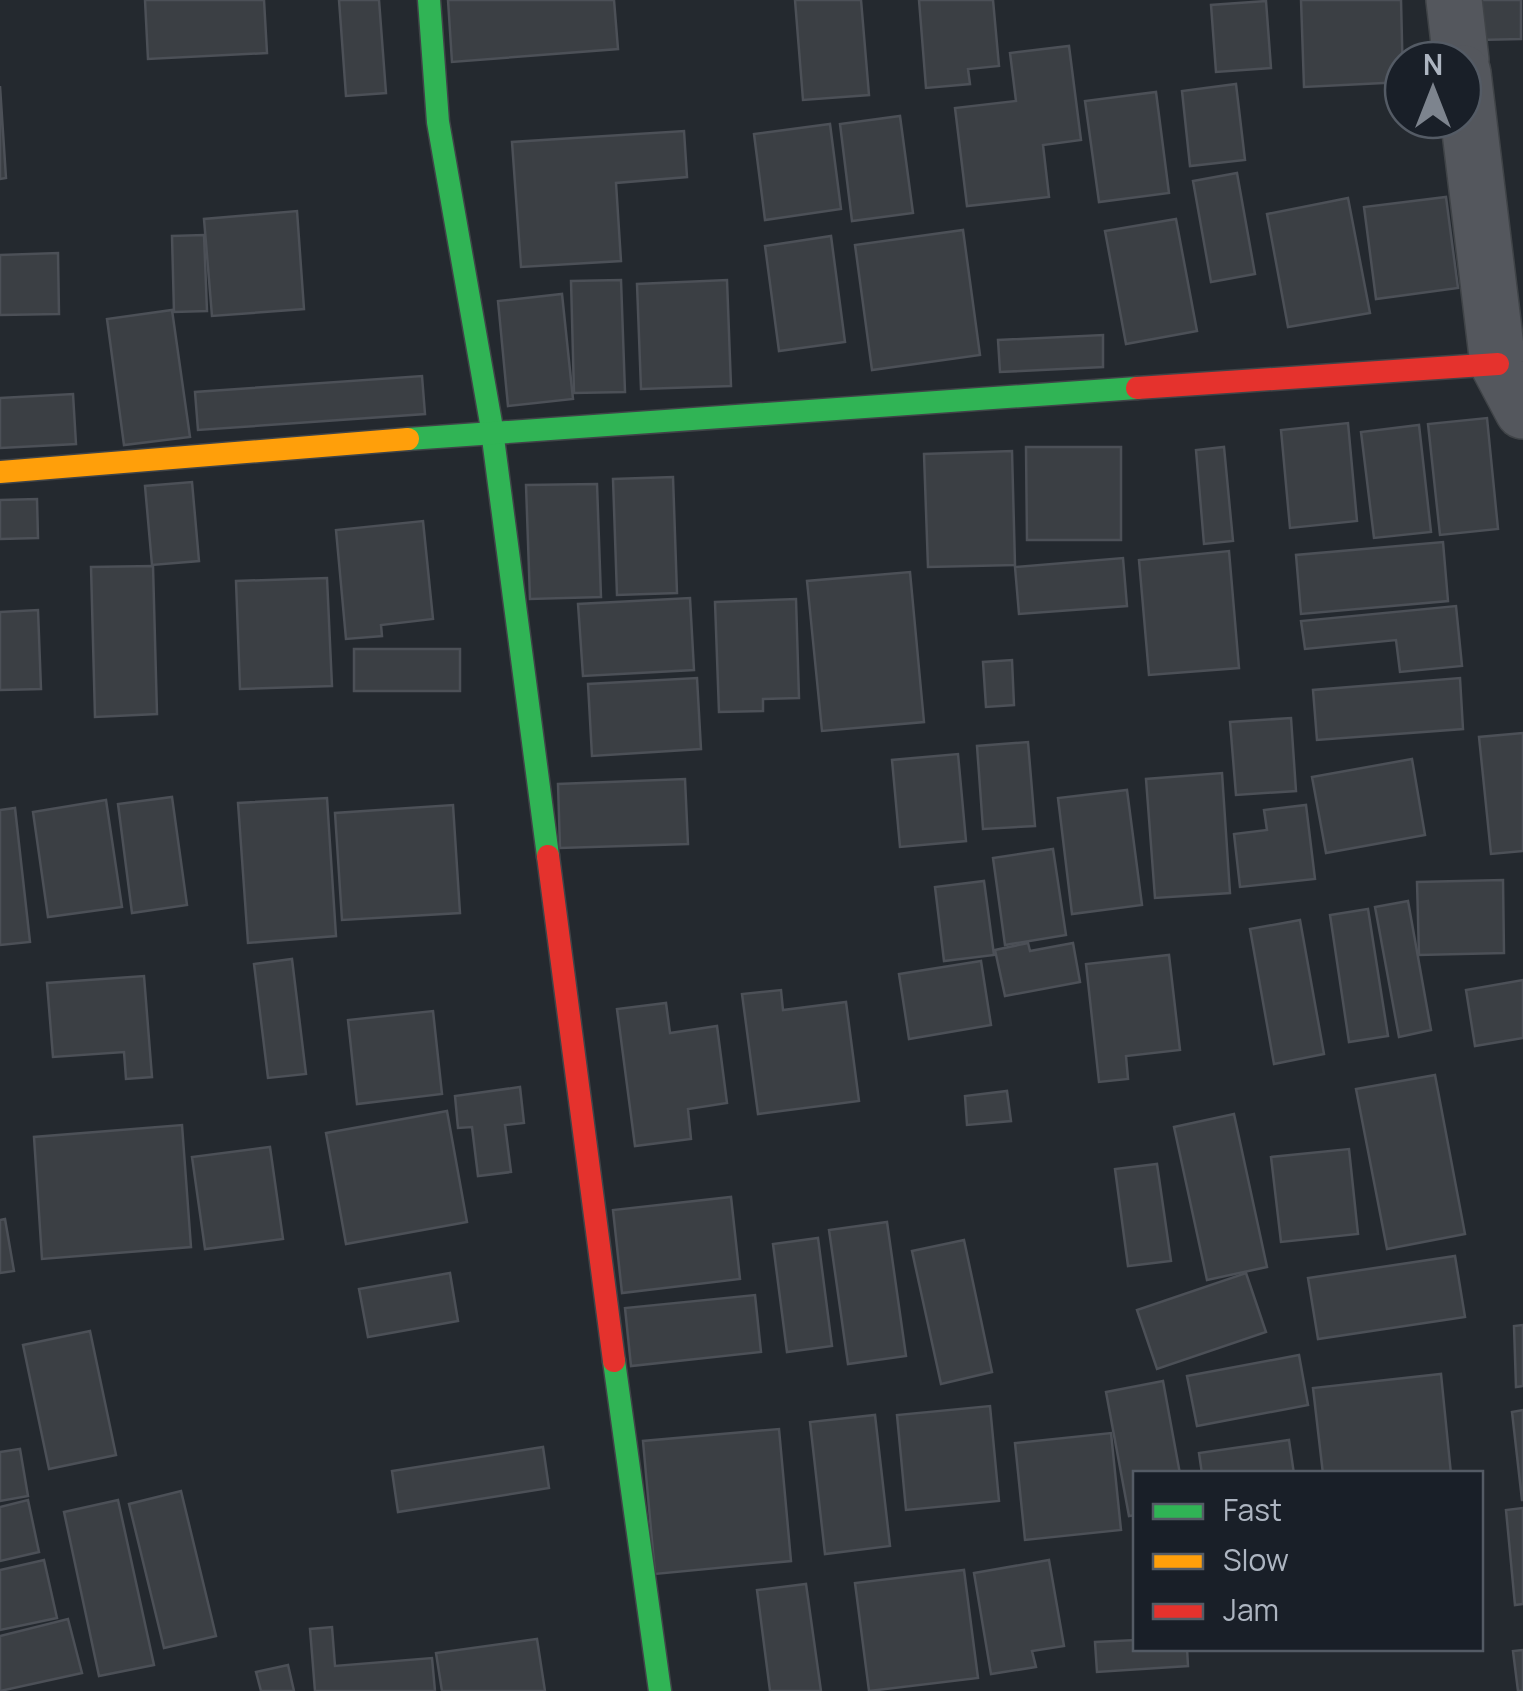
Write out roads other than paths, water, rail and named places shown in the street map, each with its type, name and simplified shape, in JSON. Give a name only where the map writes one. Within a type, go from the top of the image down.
[{"type":"street","points":[[429,0],[430,79],[494,432],[660,1691]]},
{"type":"street","points":[[1454,0],[1459,40]]},
{"type":"street","points":[[0,472],[494,432],[1511,388],[1473,140]]}]
